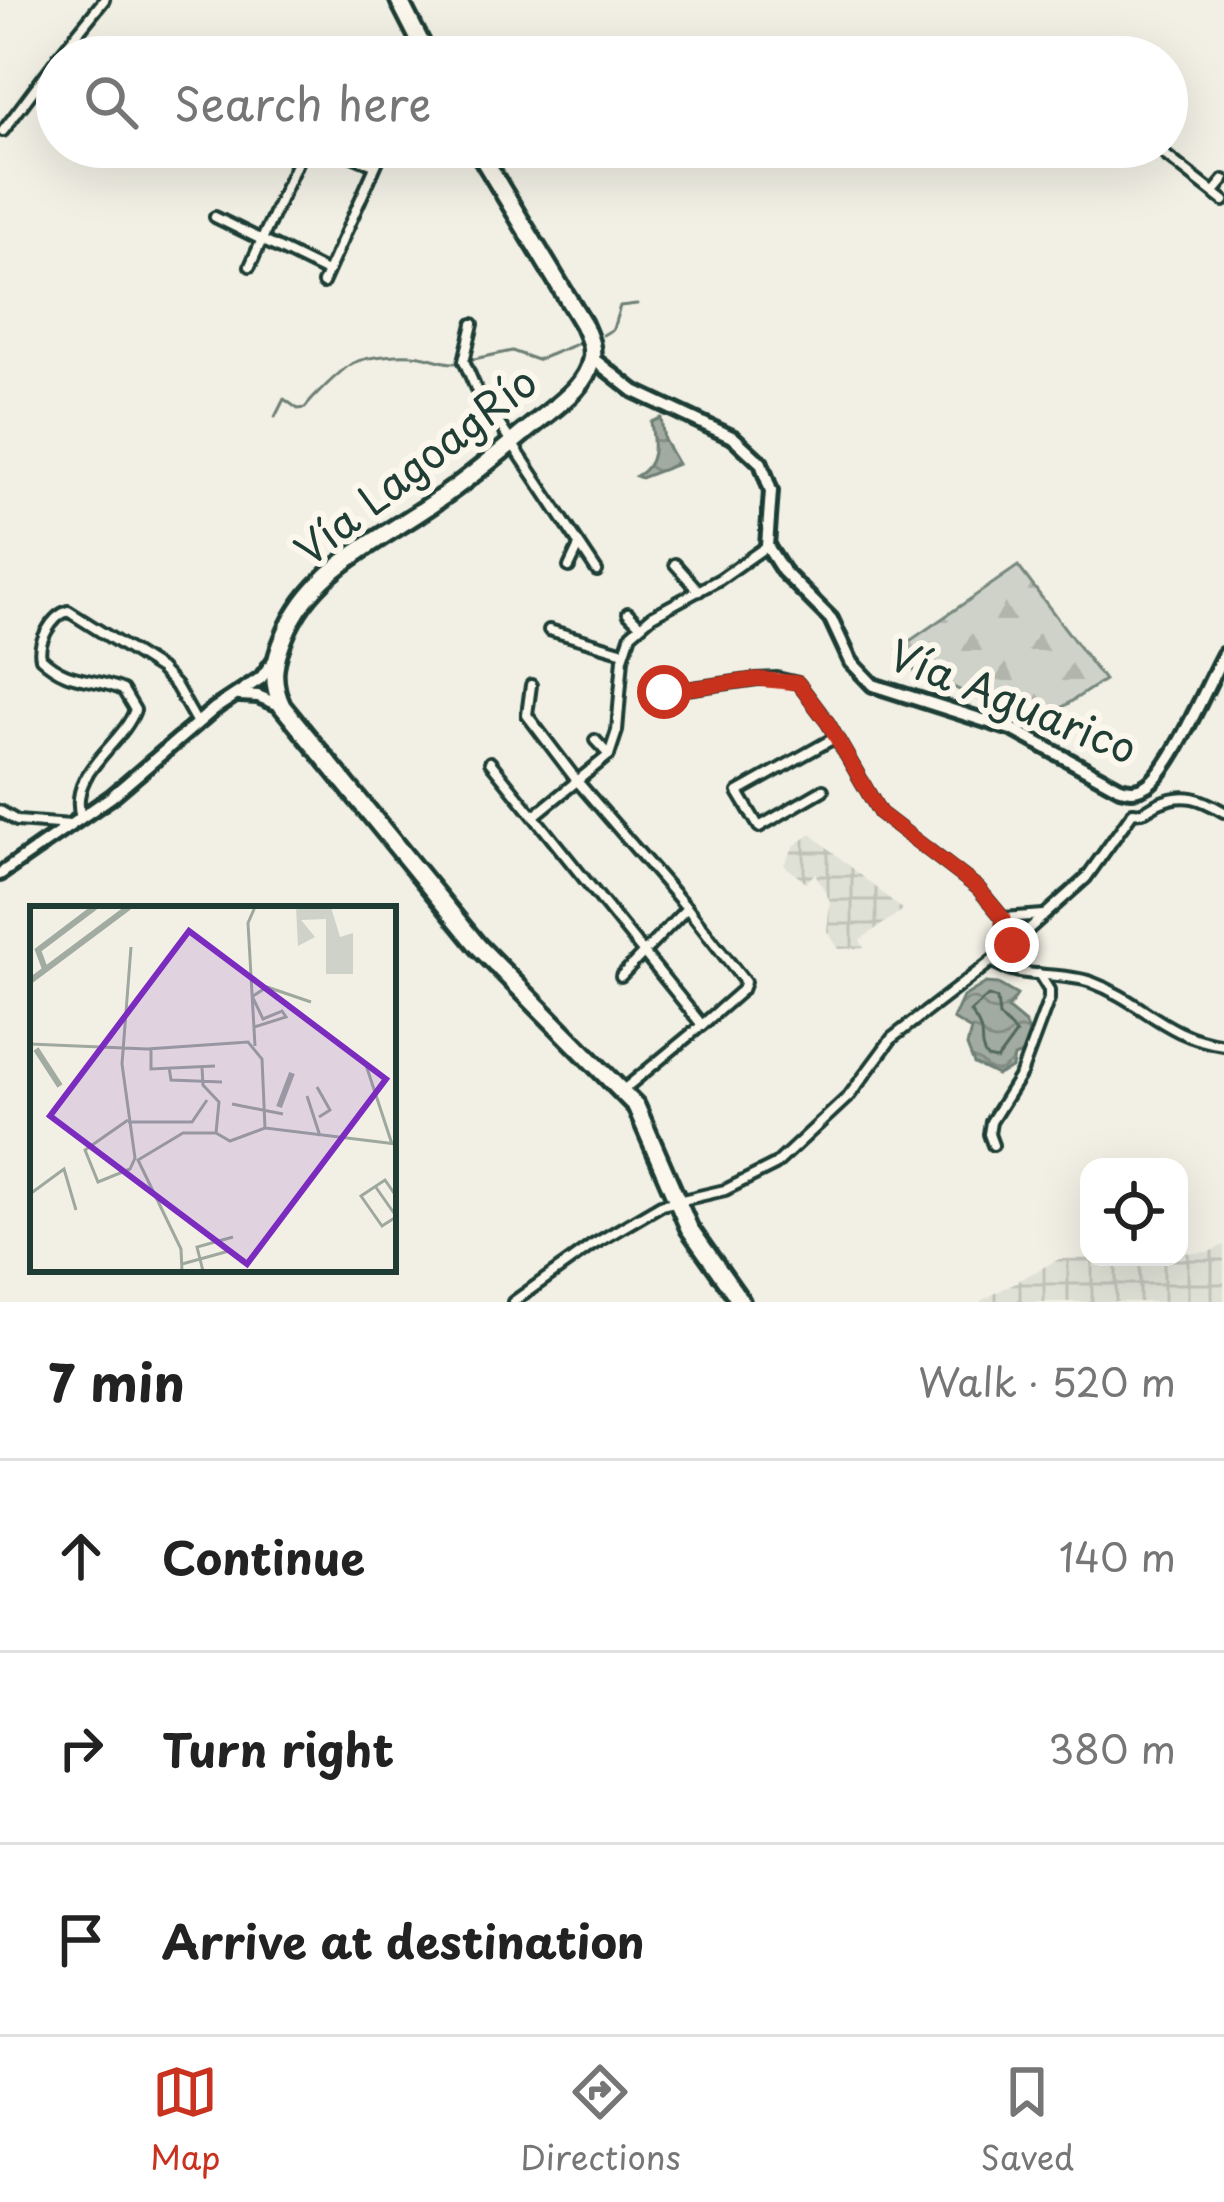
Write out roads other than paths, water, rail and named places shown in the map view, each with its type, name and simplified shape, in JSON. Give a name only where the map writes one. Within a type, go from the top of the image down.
[{"type":"highway","points":[[399,0],[417,36]]},
{"type":"highway","name":"Vía LagoagRío","points":[[276,658],[297,609],[319,581],[513,442],[577,386],[592,358],[583,324],[489,168]]},
{"type":"highway","points":[[276,658],[274,683],[282,706],[478,946],[623,1090],[644,1119],[689,1228],[741,1302]]},
{"type":"street","points":[[75,36],[104,0]]},
{"type":"street","points":[[2,131],[36,87]]},
{"type":"street","points":[[250,266],[294,168]]},
{"type":"street","points":[[215,217],[325,278],[373,168]]},
{"type":"street","points":[[1183,168],[1224,201]]},
{"type":"street","points":[[1214,192],[1224,180]]},
{"type":"street","points":[[472,324],[464,361],[485,405],[597,571]]},
{"type":"street","points":[[534,816],[609,755],[624,652],[640,625],[766,546],[769,477],[751,451],[734,438],[634,391],[592,358]]},
{"type":"street","points":[[569,567],[579,546]]},
{"type":"street","name":"Vía Aguarico","points":[[766,546],[783,571],[831,619],[851,662],[873,685],[1014,730],[1132,791],[1142,789],[1161,772],[1224,654]]},
{"type":"street","points":[[676,564],[699,591]]},
{"type":"street","points":[[77,823],[85,778],[135,710],[123,690],[77,681],[41,658],[40,648],[56,617],[68,611],[160,669],[176,686],[197,724]]},
{"type":"street","points":[[628,613],[640,625]]},
{"type":"street","points":[[549,630],[624,652]]},
{"type":"street","points":[[0,874],[77,823],[197,724],[261,679],[276,658]]},
{"type":"street","points":[[657,692],[757,679],[789,680],[804,689],[880,813],[978,888],[1003,918],[997,958],[1002,968],[1091,982],[1181,1036],[1224,1045]]},
{"type":"street","points":[[531,685],[527,715],[745,982],[742,990],[623,1090]]},
{"type":"street","points":[[236,696],[258,696],[282,706]]},
{"type":"street","points":[[823,790],[759,827],[738,792],[836,737]]},
{"type":"street","points":[[595,740],[609,755]]},
{"type":"street","points":[[490,762],[702,1024]]},
{"type":"street","points":[[513,1302],[591,1246],[661,1204],[725,1190],[775,1165],[849,1096],[892,1038],[997,958],[1099,864],[1133,812],[1192,796],[1224,812]]},
{"type":"street","points":[[0,812],[17,821],[77,823]]},
{"type":"street","points":[[620,976],[687,908]]},
{"type":"street","points":[[1003,918],[1046,915]]},
{"type":"street","points":[[992,1145],[991,1122],[1021,1074],[1049,999],[1038,972]]},
{"type":"water","points":[[661,418],[664,440],[678,464],[641,478],[636,476],[648,466],[653,452],[651,422]]},
{"type":"water","points":[[986,983],[1017,995],[1008,1009],[1031,1035],[1022,1054],[1014,1057],[1012,1068],[997,1075],[974,1064],[967,1046],[971,1030],[953,1019],[963,997]]},
{"type":"waterway","points":[[603,335],[613,329],[620,306],[637,304]]},
{"type":"waterway","points":[[469,360],[512,351],[537,360],[579,343]]},
{"type":"waterway","points":[[275,417],[284,399],[298,409],[305,408],[335,377],[359,361],[405,355],[457,363]]}]
